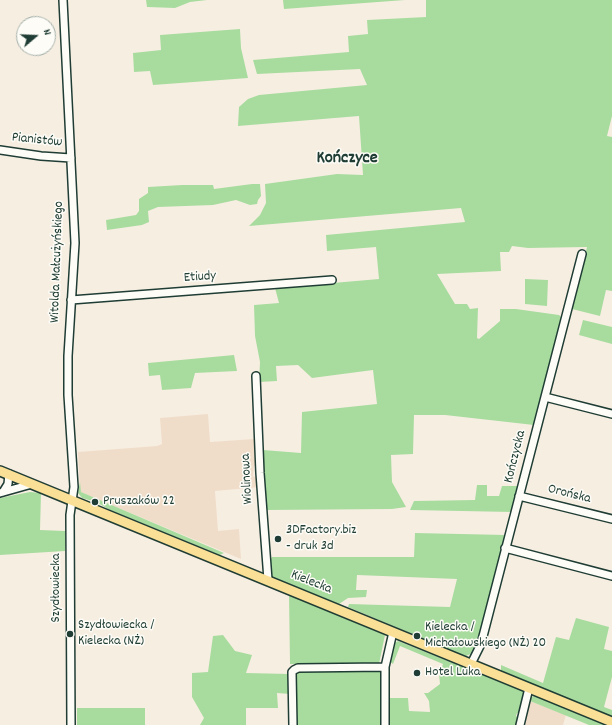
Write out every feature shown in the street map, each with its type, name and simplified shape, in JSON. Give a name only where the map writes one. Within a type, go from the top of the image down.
[{"type":"main road","name":"Kielecka","points":[[4,472],[612,722]]},
{"type":"street","name":"Witolda Małcużyńskiego","points":[[63,0],[72,158],[75,244],[71,300],[68,395],[74,487],[71,500]]},
{"type":"street","name":"Pianistów","points":[[0,150],[34,155],[72,158]]},
{"type":"street","name":"Kończycka","points":[[471,664],[481,644],[582,254]]},
{"type":"street","name":"Etiudy","points":[[71,300],[332,280]]},
{"type":"street","name":"Wiolinowa","points":[[256,376],[260,474],[268,580]]},
{"type":"street","points":[[545,397],[612,414]]},
{"type":"street","points":[[1,492],[8,484],[4,472]]},
{"type":"street","points":[[1,492],[32,484]]},
{"type":"street","name":"Orońska","points":[[519,496],[612,519]]},
{"type":"street","name":"Szydłowiecka","points":[[71,500],[71,725]]},
{"type":"street","points":[[505,548],[612,576]]},
{"type":"street","points":[[385,725],[385,667],[393,632]]},
{"type":"street","points":[[293,725],[292,672],[298,668],[385,667]]},
{"type":"street","points":[[520,725],[530,688]]},
{"type":"shaded area","points":[[208,414],[210,442],[254,439],[257,466],[254,466],[253,476],[257,478],[259,487],[215,491],[218,531],[239,529],[241,559],[80,492],[78,452],[157,446],[162,444],[160,418]]},
{"type":"shaded area","points":[[530,701],[566,715],[563,725],[524,725]]},
{"type":"green space","points":[[146,0],[207,0],[190,2],[175,8],[147,7]]},
{"type":"green space","points":[[283,0],[405,0],[284,9]]},
{"type":"green space","points":[[426,0],[612,0],[612,116],[607,136],[612,137],[612,291],[606,290],[600,316],[572,309],[587,247],[528,248],[512,246],[509,252],[500,252],[501,271],[437,274],[455,304],[467,304],[470,309],[478,308],[477,338],[479,339],[500,321],[500,309],[516,309],[559,315],[562,318],[534,425],[445,415],[414,415],[413,454],[391,455],[392,482],[406,507],[392,509],[266,510],[263,450],[301,453],[302,412],[377,404],[373,370],[312,378],[298,365],[276,366],[277,381],[259,382],[260,362],[255,336],[254,305],[279,303],[275,288],[379,279],[376,247],[327,251],[326,235],[465,222],[461,208],[249,226],[260,215],[266,203],[265,184],[337,174],[363,175],[359,116],[238,126],[239,107],[248,99],[259,95],[367,85],[360,69],[257,74],[253,60],[349,52],[348,36],[368,34],[367,20],[426,17]]},
{"type":"green space","points":[[240,29],[241,48],[248,78],[153,85],[150,71],[134,72],[133,53],[161,50],[160,35]]},
{"type":"green space","points":[[260,184],[261,196],[257,204],[250,205],[236,200],[213,205],[158,207],[148,211],[149,222],[142,225],[107,230],[106,220],[136,215],[139,211],[139,199],[148,193],[148,187],[213,185],[214,189]]},
{"type":"green space","points":[[525,279],[548,280],[547,306],[525,304]]},
{"type":"green space","points":[[583,320],[612,327],[612,344],[579,335]]},
{"type":"green space","points":[[234,355],[237,371],[195,373],[191,388],[162,390],[160,375],[149,376],[148,363]]},
{"type":"green space","points":[[80,482],[81,492],[224,553],[220,555],[110,510],[96,502],[82,498],[78,493]]},
{"type":"green space","points":[[477,485],[487,485],[487,496],[499,496],[502,486],[518,486],[512,512],[410,510],[414,501],[475,500]]},
{"type":"green space","points":[[30,492],[41,493],[40,530],[65,531],[65,551],[0,555],[0,498]]},
{"type":"green space","points":[[415,533],[506,535],[487,609],[473,653],[466,656],[457,653],[348,607],[349,604],[450,607],[457,579],[357,575],[356,590],[367,590],[366,597],[348,598],[339,604],[272,577],[269,572],[269,562],[272,557],[414,557]]},
{"type":"green space","points":[[289,595],[385,635],[379,664],[290,664]]},
{"type":"green space","points":[[576,618],[609,627],[604,649],[612,651],[612,677],[604,707],[612,710],[612,717],[501,671],[501,665],[543,683],[556,637],[569,640]]},
{"type":"green space","points":[[223,635],[235,651],[252,655],[246,673],[290,674],[290,694],[277,693],[278,708],[246,708],[246,725],[200,725],[204,718],[192,697],[192,673],[208,672],[213,636]]},
{"type":"green space","points":[[398,641],[523,691],[524,697],[520,713],[517,713],[516,716],[519,718],[517,725],[390,725],[390,698],[408,698],[409,711],[430,712],[429,701],[424,693],[428,693],[440,684],[439,674],[443,664],[400,646],[393,664],[389,661],[393,644]]},
{"type":"green space","points":[[384,669],[383,725],[296,725],[295,676],[299,671]]},
{"type":"green space","points":[[535,696],[605,725],[589,725],[530,701],[524,725],[522,725],[530,697]]},
{"type":"green space","points":[[77,708],[145,708],[145,725],[77,725]]},
{"type":"place","name":"Pruszaków 22","points":[[95,502]]},
{"type":"place","name":"3DFactory.biz - druk 3d","points":[[278,539]]},
{"type":"place","name":"Szydłowiecka / Kielecka (NŻ)","points":[[70,634]]},
{"type":"place","name":"Kielecka / Michałowskiego (NŻ) 20","points":[[417,636]]},
{"type":"place","name":"Hotel Luka","points":[[417,673]]},
{"type":"district","name":"Kończyce","points":[[347,160]]}]
